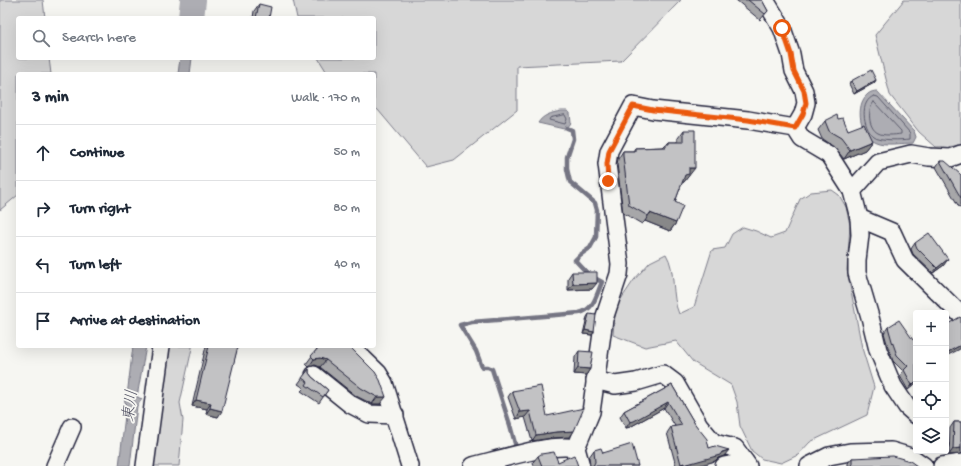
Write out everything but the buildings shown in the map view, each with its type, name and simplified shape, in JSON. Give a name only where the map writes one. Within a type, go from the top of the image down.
[{"type":"street","points":[[765,0],[782,28],[791,54],[794,71],[804,91],[806,103],[803,114],[795,128]]},
{"type":"street","points":[[581,466],[576,448],[591,412],[604,319],[619,274],[620,264],[607,164],[609,151],[633,106],[653,110],[748,120],[795,128],[802,139],[829,155],[852,190],[859,218],[860,235],[857,273],[878,350],[893,386],[907,407],[913,412]]},
{"type":"street","points":[[852,190],[878,162],[911,154],[929,158],[950,158],[961,154]]},
{"type":"street","points":[[859,218],[892,232],[905,260],[961,315]]},
{"type":"street","points":[[145,466],[161,348]]},
{"type":"street","points":[[352,348],[378,373],[384,383],[410,466]]},
{"type":"street","points":[[596,380],[615,385],[636,382],[663,374],[675,383],[699,424],[714,443],[735,448],[746,464],[724,466]]},
{"type":"street","points":[[314,375],[350,404],[369,414],[395,415]]},
{"type":"street","points":[[55,466],[72,427]]},
{"type":"street","points":[[473,466],[528,452],[567,446],[576,448]]},
{"type":"street","points":[[809,466],[829,456],[850,452],[891,451],[914,458]]},
{"type":"street","points":[[942,466],[961,463]]},
{"type":"shaded area","points":[[0,0],[43,0],[45,16],[16,16],[16,60],[49,60],[51,72],[16,72],[16,197],[0,210]]},
{"type":"shaded area","points":[[293,0],[681,0],[621,61],[517,66],[517,110],[454,160],[426,167],[376,108],[376,72],[327,72],[319,60],[376,60],[376,16],[297,16]]},
{"type":"shaded area","points":[[904,0],[961,0],[961,146],[936,147],[919,132],[890,95],[875,35]]},
{"type":"shaded area","points":[[832,190],[839,195],[846,207],[850,225],[847,270],[862,348],[874,387],[867,415],[810,442],[798,455],[781,463],[762,459],[752,451],[740,426],[737,402],[731,385],[693,362],[676,341],[645,347],[613,335],[617,305],[634,280],[650,262],[666,254],[671,268],[675,299],[679,314],[694,307],[712,250],[725,248],[732,234],[743,227],[771,238],[785,233],[800,199],[811,192]]},
{"type":"shaded area","points":[[167,348],[192,348],[180,403],[183,420],[179,466],[151,466]]},
{"type":"water","points":[[180,60],[192,60],[190,72],[178,72]]},
{"type":"water","points":[[877,91],[914,131],[916,137],[913,143],[879,143],[870,139],[866,134],[861,120],[861,105],[868,94]]},
{"type":"water","points":[[561,111],[567,111],[570,113],[571,123],[567,128],[564,129],[538,123],[542,118]]},
{"type":"water","points":[[133,348],[146,348],[137,397],[142,399],[137,406],[130,466],[119,466],[126,407],[124,397],[127,396]]},
{"type":"waterway","name":"東川","points":[[191,16],[193,0]]},
{"type":"waterway","points":[[517,451],[492,369],[482,367],[476,351],[460,325],[472,322],[579,313],[588,309],[594,302],[602,282],[589,275],[575,260],[590,248],[596,237],[597,210],[595,203],[570,182],[567,169],[567,157],[573,139],[572,130],[567,128]]},
{"type":"route","points":[[608,181],[607,164],[609,151],[633,106],[653,110],[748,120],[795,128],[803,114],[806,103],[804,91],[794,71],[791,54],[782,28]]}]
